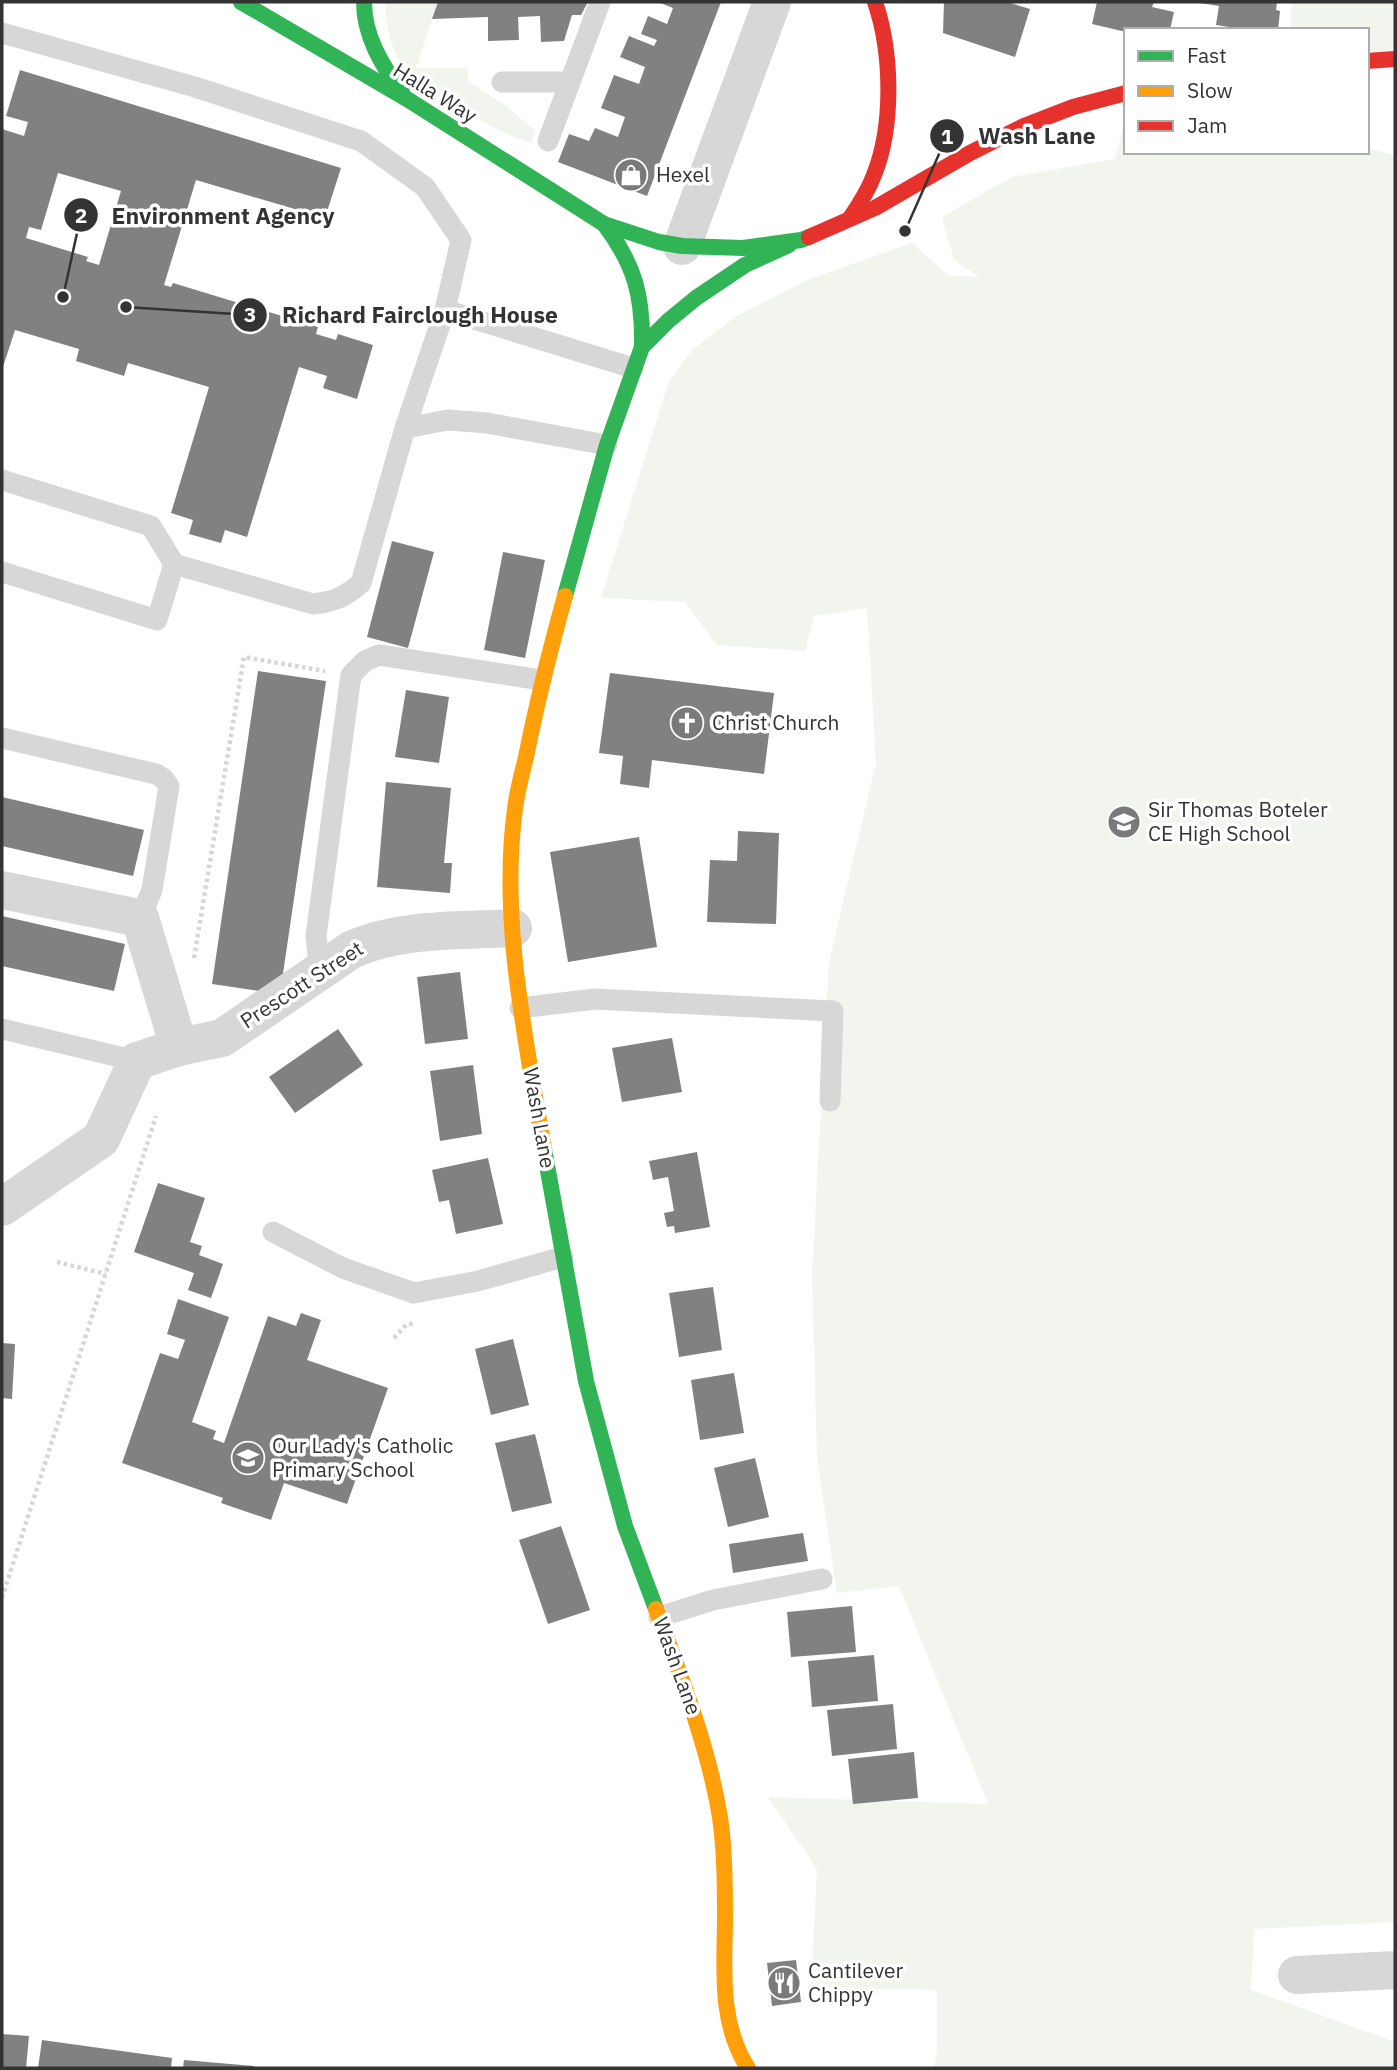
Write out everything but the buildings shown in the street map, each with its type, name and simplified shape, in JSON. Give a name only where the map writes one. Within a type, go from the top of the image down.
[{"type":"main road","name":"Halla Way","points":[[241,2],[407,99],[604,224],[659,242],[682,246],[743,248],[801,240]]},
{"type":"main road","points":[[850,218],[867,191],[882,146],[887,79],[886,38],[875,2]]},
{"type":"main road","points":[[362,5],[376,51],[389,76],[407,99]]},
{"type":"main road","points":[[1369,61],[1395,59]]},
{"type":"main road","name":"Wash Lane","points":[[724,2067],[743,2061],[726,2008],[725,1896],[720,1819],[696,1720],[625,1526],[586,1381],[520,1008],[511,866],[515,809],[541,680],[607,445],[642,347],[696,298],[745,265],[875,208],[970,153],[1024,126],[1073,107],[1124,94]]},
{"type":"main road","name":"Halla Way","points":[[604,224],[626,254],[637,277],[643,324],[642,347]]},
{"type":"street","points":[[682,246],[772,2]]},
{"type":"street","points":[[2,890],[140,918],[179,1046]]},
{"type":"street","name":"Prescott Street","points":[[137,1061],[179,1046],[222,1038],[351,950],[369,942],[420,934],[513,928]]},
{"type":"street","points":[[2,1207],[102,1139],[137,1061]]},
{"type":"street","points":[[1297,1975],[1395,1970]]},
{"type":"lane","points":[[548,141],[600,2]]},
{"type":"lane","points":[[2,33],[195,87],[361,141],[425,187],[461,240],[444,310],[405,428],[360,583],[348,594],[332,602],[313,604],[174,564],[151,526],[2,480]]},
{"type":"lane","points":[[502,82],[570,82]]},
{"type":"lane","points":[[444,310],[633,368]]},
{"type":"lane","points":[[405,428],[448,420],[487,423],[607,445]]},
{"type":"lane","points":[[2,572],[157,620],[174,564]]},
{"type":"lane","points":[[320,972],[316,936],[351,675],[365,661],[379,655],[541,680]]},
{"type":"lane","points":[[2,738],[156,774],[164,779],[169,786],[152,890],[140,918]]},
{"type":"lane","points":[[520,1008],[595,999],[832,1011],[830,1101]]},
{"type":"lane","points":[[2,1030],[137,1061]]},
{"type":"lane","points":[[273,1231],[343,1268],[414,1293],[478,1280],[563,1257]]},
{"type":"lane","points":[[659,1617],[713,1600],[822,1579]]},
{"type":"path","points":[[192,966],[244,657],[351,675]]},
{"type":"path","points":[[2,1598],[158,1110]]},
{"type":"path","points":[[57,1262],[106,1274]]},
{"type":"shaded area","points":[[386,2],[438,2],[416,68],[468,68],[468,82],[505,105],[535,131],[532,143],[503,132],[465,112],[429,89],[405,69],[390,37]]},
{"type":"shaded area","points":[[1292,2],[1395,2],[1395,59],[1369,61],[1369,28],[1290,28]]},
{"type":"shaded area","name":"Sir Thomas Boteler CE High School","points":[[1124,125],[1124,154],[1369,154],[1369,148],[1395,155],[1395,1922],[1254,1929],[1251,1990],[1395,2042],[1395,2068],[934,2068],[937,2049],[937,1990],[811,1987],[817,1869],[768,1797],[988,1804],[899,1586],[837,1593],[817,1458],[812,1274],[829,962],[876,763],[867,608],[814,616],[805,651],[717,645],[685,602],[601,598],[668,384],[692,350],[735,317],[810,279],[912,243],[949,276],[979,277],[954,260],[942,217],[1012,177],[1115,159]]},
{"type":"traffic: fast","points":[[241,2],[407,99],[604,224],[659,242],[682,246],[743,248],[809,237]]},
{"type":"traffic: fast","points":[[364,2],[371,39],[402,92]]},
{"type":"traffic: fast","points":[[604,224],[623,253],[635,282],[641,312],[642,347]]},
{"type":"traffic: fast","points":[[565,596],[607,445],[642,347],[696,298],[745,265],[789,245]]},
{"type":"traffic: fast","points":[[543,1143],[586,1381],[625,1526],[656,1609]]},
{"type":"traffic: slow","points":[[543,1143],[517,977],[511,850],[518,789],[565,596]]},
{"type":"traffic: slow","points":[[656,1609],[693,1712],[715,1790],[724,1857],[724,1980],[728,2016],[732,2034],[748,2068]]},
{"type":"traffic: jam","points":[[850,218],[874,175],[888,111],[885,43],[875,2]]},
{"type":"traffic: jam","points":[[1369,61],[1395,59]]},
{"type":"traffic: jam","points":[[809,237],[875,208],[970,153],[1024,126],[1073,107],[1124,94]]},
{"type":"place","name":"Hexel","points":[[631,175]]},
{"type":"place","name":"Wash Lane","points":[[905,231]]},
{"type":"place","name":"Environment Agency","points":[[63,297]]},
{"type":"place","name":"Richard Fairclough House","points":[[126,307]]},
{"type":"place","name":"Christ Church","points":[[687,723]]},
{"type":"place","name":"Sir Thomas Boteler CE High School","points":[[1124,822]]},
{"type":"place","name":"Our Lady's Catholic Primary School","points":[[248,1458]]},
{"type":"place","name":"Cantilever Chippy","points":[[784,1983]]}]
